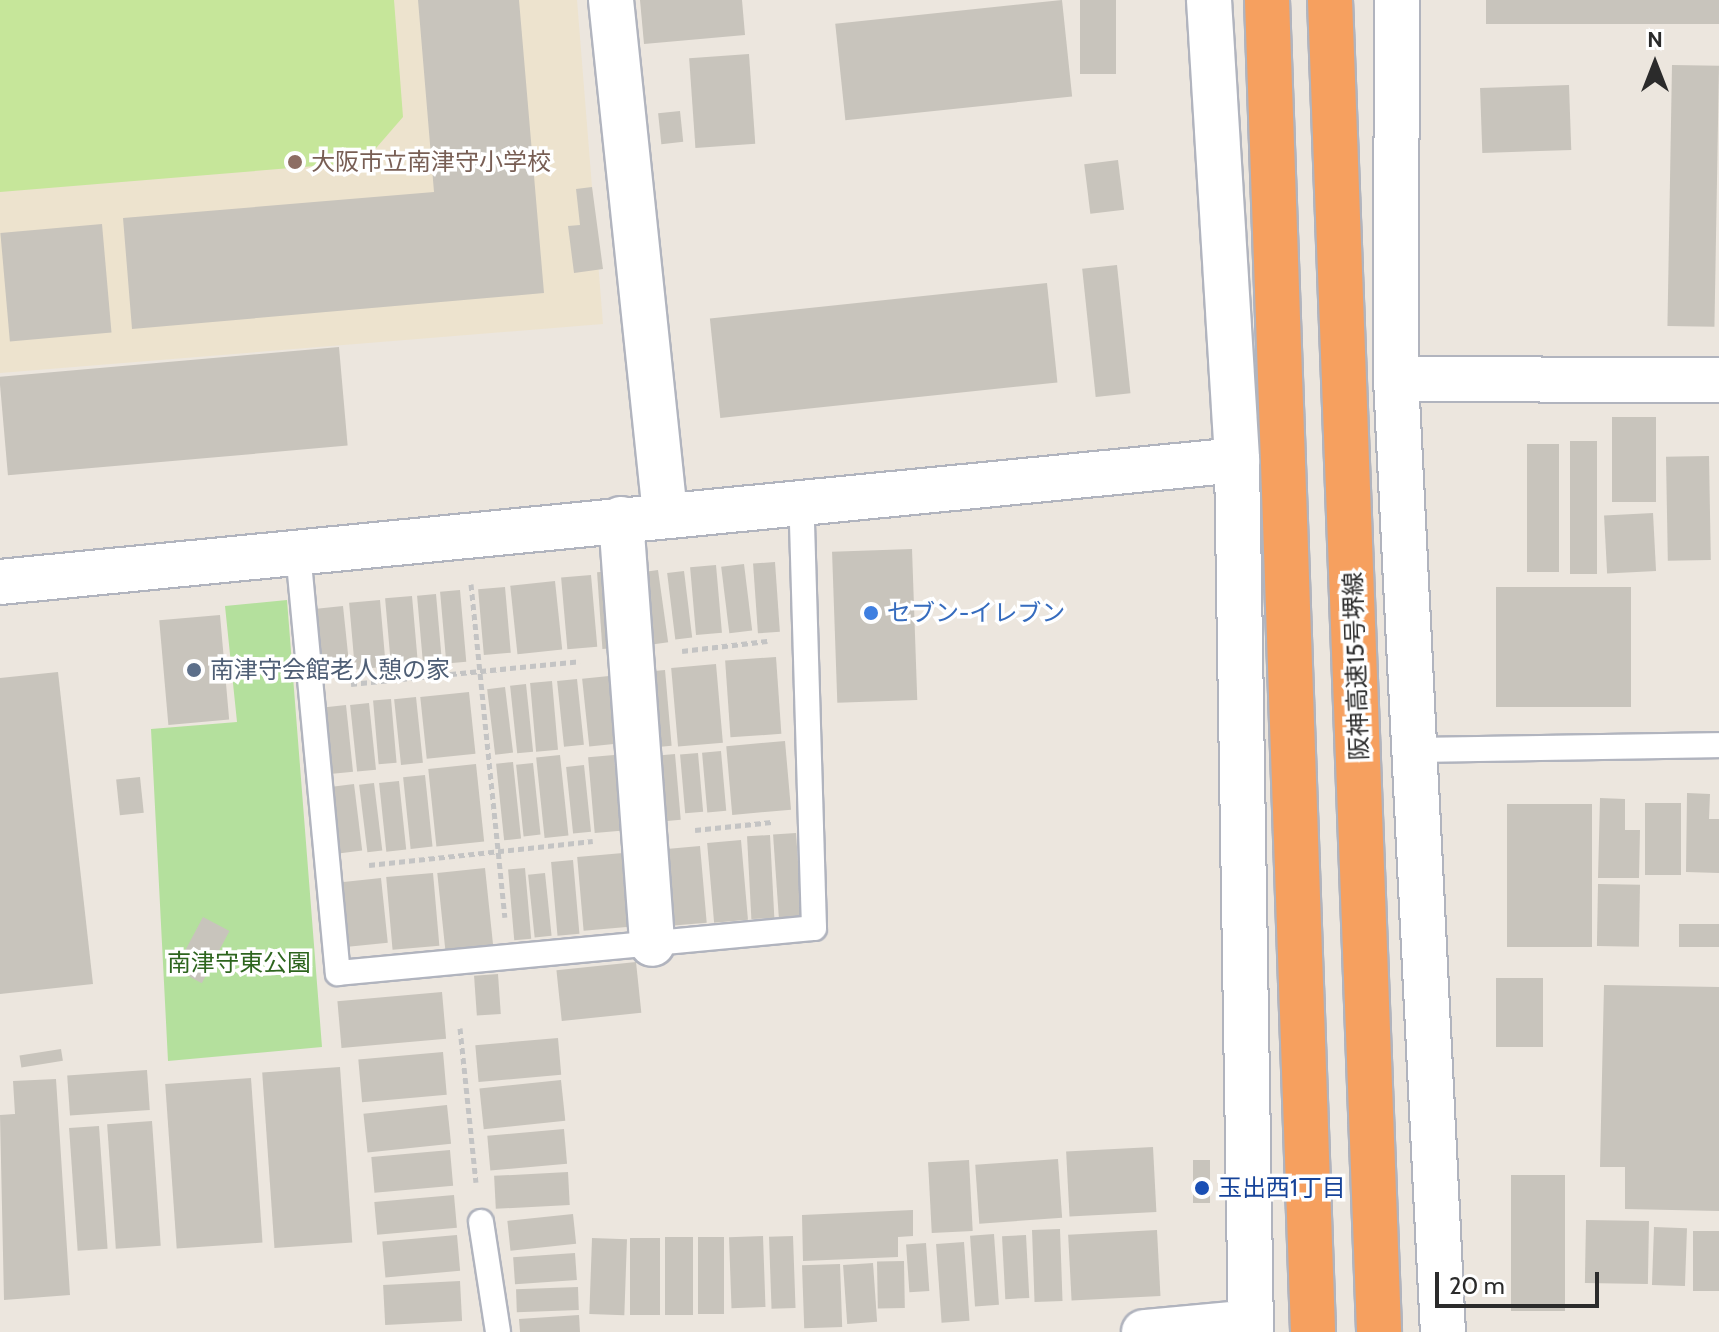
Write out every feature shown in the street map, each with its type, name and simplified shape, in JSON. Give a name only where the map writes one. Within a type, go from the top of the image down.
[{"type":"highway","points":[[1267,0],[1313,1332]]},
{"type":"highway","name":"阪神高速15号堺線","points":[[1330,0],[1379,1332]]},
{"type":"street","points":[[611,0],[665,514]]},
{"type":"street","points":[[1144,1332],[1251,1327],[1237,460],[1209,0]]},
{"type":"street","points":[[1397,0],[1396,379],[1443,1332]]},
{"type":"street","points":[[1396,379],[1719,380]]},
{"type":"street","points":[[0,582],[665,514],[1237,460]]},
{"type":"street","points":[[621,519],[652,944]]},
{"type":"lane","points":[[298,552],[338,973],[814,928],[801,502]]},
{"type":"lane","points":[[1413,750],[1719,745]]},
{"type":"lane","points":[[481,1222],[498,1332]]},
{"type":"path","points":[[470,571],[509,957]]},
{"type":"path","points":[[311,688],[805,637]]},
{"type":"path","points":[[328,869],[811,818]]},
{"type":"path","points":[[460,1028],[481,1222]]},
{"type":"shaded area","name":"大阪市立南津守小学校","points":[[0,0],[577,0],[603,324],[0,373]]},
{"type":"green space","points":[[0,0],[394,0],[403,117],[364,162],[0,192]]},
{"type":"green space","name":"南津守東公園","points":[[287,600],[322,1047],[168,1061],[151,729],[237,722],[225,606]]},
{"type":"building","points":[[418,0],[519,0],[544,293],[132,329],[123,218],[434,192]]},
{"type":"building","points":[[640,0],[742,0],[745,35],[644,44]]},
{"type":"building","points":[[1062,0],[1072,96],[845,120],[835,24]]},
{"type":"building","points":[[1080,0],[1116,0],[1116,74],[1080,74]]},
{"type":"building","points":[[1486,0],[1719,0],[1719,24],[1486,24]]},
{"type":"building","points":[[749,54],[755,144],[695,148],[689,58]]},
{"type":"building","points":[[1672,65],[1719,66],[1714,327],[1667,326]]},
{"type":"building","points":[[1569,85],[1571,150],[1482,153],[1480,88]]},
{"type":"building","points":[[680,111],[683,142],[661,144],[658,113]]},
{"type":"building","points":[[1118,160],[1124,210],[1090,214],[1084,164]]},
{"type":"building","points":[[592,187],[603,269],[574,273],[568,226],[580,225],[576,189]]},
{"type":"building","points":[[102,224],[111,333],[10,341],[0,233]]},
{"type":"building","points":[[1117,265],[1130,393],[1096,397],[1082,269]]},
{"type":"building","points":[[1047,283],[1057,382],[720,418],[710,318]]},
{"type":"building","points":[[339,347],[348,446],[8,475],[0,377]]},
{"type":"building","points":[[1612,417],[1656,417],[1656,502],[1612,502]]},
{"type":"building","points":[[1570,441],[1597,441],[1597,574],[1570,574]]},
{"type":"building","points":[[1527,444],[1559,444],[1559,572],[1527,572]]},
{"type":"building","points":[[1709,456],[1711,560],[1668,561],[1666,457]]},
{"type":"building","points":[[1653,513],[1656,571],[1607,573],[1604,516]]},
{"type":"building","points":[[912,549],[917,700],[837,703],[832,552]]},
{"type":"building","points":[[775,562],[780,632],[758,633],[753,564]]},
{"type":"building","points":[[744,564],[752,631],[729,633],[721,567]]},
{"type":"building","points":[[716,565],[722,633],[696,635],[690,567]]},
{"type":"building","points":[[658,570],[668,642],[643,646],[633,573]]},
{"type":"building","points":[[615,571],[620,648],[602,649],[597,572]]},
{"type":"building","points":[[684,571],[692,638],[675,640],[667,573]]},
{"type":"building","points":[[591,575],[597,647],[567,649],[561,578]]},
{"type":"building","points":[[555,581],[562,650],[517,654],[510,586]]},
{"type":"building","points":[[505,587],[511,653],[484,655],[478,589]]},
{"type":"building","points":[[1496,587],[1631,587],[1631,707],[1496,707]]},
{"type":"building","points":[[460,590],[466,662],[446,663],[440,592]]},
{"type":"building","points":[[436,594],[442,665],[423,666],[417,596]]},
{"type":"building","points":[[412,596],[418,667],[391,669],[385,598]]},
{"type":"building","points":[[380,600],[386,667],[355,669],[349,603]]},
{"type":"building","points":[[343,606],[350,671],[321,674],[314,609]]},
{"type":"building","points":[[220,615],[229,720],[168,725],[159,620]]},
{"type":"building","points":[[776,657],[781,734],[730,737],[725,661]]},
{"type":"building","points":[[716,664],[723,743],[678,747],[671,668]]},
{"type":"building","points":[[665,670],[672,746],[650,748],[643,672]]},
{"type":"building","points":[[58,672],[93,984],[0,994],[0,678]]},
{"type":"building","points":[[609,676],[616,744],[589,746],[582,679]]},
{"type":"building","points":[[577,679],[584,745],[564,747],[557,681]]},
{"type":"building","points":[[552,681],[558,750],[536,752],[530,683]]},
{"type":"building","points":[[526,684],[533,752],[517,753],[510,686]]},
{"type":"building","points":[[505,687],[513,753],[495,755],[487,689]]},
{"type":"building","points":[[469,692],[475,754],[427,759],[420,697]]},
{"type":"building","points":[[416,697],[423,763],[401,765],[394,699]]},
{"type":"building","points":[[391,699],[397,763],[379,764],[373,701]]},
{"type":"building","points":[[369,703],[376,770],[357,772],[350,705]]},
{"type":"building","points":[[346,705],[353,772],[330,774],[323,707]]},
{"type":"building","points":[[785,741],[791,810],[732,815],[726,746]]},
{"type":"building","points":[[721,751],[726,811],[707,812],[702,753]]},
{"type":"building","points":[[698,753],[703,812],[685,813],[680,755]]},
{"type":"building","points":[[675,754],[681,820],[656,822],[650,756]]},
{"type":"building","points":[[560,755],[568,836],[545,838],[536,758]]},
{"type":"building","points":[[614,755],[621,831],[595,833],[588,757]]},
{"type":"building","points":[[513,762],[521,839],[504,840],[496,764]]},
{"type":"building","points":[[533,763],[541,835],[524,836],[516,765]]},
{"type":"building","points":[[476,764],[484,842],[436,847],[428,769]]},
{"type":"building","points":[[584,765],[591,832],[573,834],[566,767]]},
{"type":"building","points":[[425,775],[433,847],[411,849],[403,777]]},
{"type":"building","points":[[140,777],[144,813],[120,815],[116,780]]},
{"type":"building","points":[[399,781],[406,850],[386,852],[379,783]]},
{"type":"building","points":[[374,783],[382,850],[367,852],[359,785]]},
{"type":"building","points":[[354,784],[362,851],[336,854],[328,787]]},
{"type":"building","points":[[1687,793],[1710,794],[1709,819],[1719,819],[1719,873],[1686,872]]},
{"type":"building","points":[[1600,798],[1625,799],[1625,830],[1640,830],[1639,878],[1598,878]]},
{"type":"building","points":[[1645,803],[1681,803],[1681,875],[1645,875]]},
{"type":"building","points":[[1507,804],[1592,804],[1592,947],[1507,947]]},
{"type":"building","points":[[796,833],[802,917],[779,918],[773,835]]},
{"type":"building","points":[[770,835],[774,918],[751,919],[747,836]]},
{"type":"building","points":[[741,840],[748,920],[714,923],[707,843]]},
{"type":"building","points":[[700,846],[707,923],[665,926],[658,850]]},
{"type":"building","points":[[623,853],[629,927],[584,931],[577,857]]},
{"type":"building","points":[[573,860],[579,934],[558,936],[551,862]]},
{"type":"building","points":[[485,868],[493,946],[445,951],[437,873]]},
{"type":"building","points":[[525,868],[531,939],[514,940],[508,869]]},
{"type":"building","points":[[433,873],[439,946],[393,950],[386,877]]},
{"type":"building","points":[[545,873],[552,936],[535,937],[528,875]]},
{"type":"building","points":[[381,878],[388,943],[348,947],[341,882]]},
{"type":"building","points":[[1598,884],[1640,885],[1639,947],[1597,946]]},
{"type":"building","points":[[203,917],[229,931],[202,983],[175,969]]},
{"type":"building","points":[[1679,924],[1719,924],[1719,947],[1679,947]]},
{"type":"building","points":[[636,962],[641,1013],[562,1021],[556,970]]},
{"type":"building","points":[[498,974],[501,1014],[477,1016],[474,976]]},
{"type":"building","points":[[1496,978],[1543,978],[1543,1047],[1496,1047]]},
{"type":"building","points":[[1604,985],[1719,987],[1719,1211],[1625,1209],[1625,1167],[1600,1167]]},
{"type":"building","points":[[442,992],[446,1039],[341,1048],[337,1001]]},
{"type":"building","points":[[558,1038],[561,1075],[479,1082],[475,1045]]},
{"type":"building","points":[[61,1049],[63,1061],[21,1067],[20,1056]]},
{"type":"building","points":[[443,1052],[447,1095],[362,1102],[358,1059]]},
{"type":"building","points":[[340,1067],[352,1243],[274,1248],[262,1072]]},
{"type":"building","points":[[147,1070],[150,1110],[70,1115],[67,1076]]},
{"type":"building","points":[[251,1078],[263,1243],[177,1249],[165,1084]]},
{"type":"building","points":[[56,1079],[70,1295],[4,1300],[0,1115],[15,1114],[13,1081]]},
{"type":"building","points":[[561,1080],[565,1121],[484,1129],[479,1089]]},
{"type":"building","points":[[447,1105],[451,1144],[368,1153],[363,1114]]},
{"type":"building","points":[[152,1121],[161,1246],[116,1249],[107,1124]]},
{"type":"building","points":[[99,1126],[108,1249],[78,1251],[69,1128]]},
{"type":"building","points":[[564,1129],[567,1164],[490,1171],[487,1136]]},
{"type":"building","points":[[1153,1147],[1156,1212],[1070,1216],[1066,1152]]},
{"type":"building","points":[[450,1150],[453,1186],[374,1193],[371,1157]]},
{"type":"building","points":[[1058,1159],[1062,1218],[979,1224],[975,1165]]},
{"type":"building","points":[[969,1160],[973,1231],[932,1233],[928,1162]]},
{"type":"building","points":[[1193,1160],[1210,1160],[1210,1203],[1193,1203]]},
{"type":"building","points":[[568,1172],[570,1205],[496,1209],[494,1176]]},
{"type":"building","points":[[1511,1175],[1565,1175],[1565,1311],[1511,1311]]},
{"type":"building","points":[[454,1195],[457,1228],[377,1235],[374,1202]]},
{"type":"building","points":[[913,1210],[913,1236],[898,1237],[898,1257],[803,1261],[802,1215]]},
{"type":"building","points":[[573,1214],[576,1244],[510,1251],[507,1221]]},
{"type":"building","points":[[1586,1220],[1649,1221],[1648,1284],[1585,1283]]},
{"type":"building","points":[[1654,1227],[1687,1228],[1685,1286],[1652,1285]]},
{"type":"building","points":[[1060,1229],[1063,1301],[1035,1302],[1032,1230]]},
{"type":"building","points":[[1157,1230],[1160,1296],[1072,1301],[1068,1235]]},
{"type":"building","points":[[1693,1231],[1719,1231],[1719,1291],[1693,1291]]},
{"type":"building","points":[[994,1234],[999,1305],[975,1307],[970,1236]]},
{"type":"building","points":[[457,1235],[460,1271],[385,1277],[382,1242]]},
{"type":"building","points":[[1026,1235],[1029,1298],[1005,1299],[1002,1236]]},
{"type":"building","points":[[763,1236],[765,1307],[731,1308],[729,1237]]},
{"type":"building","points":[[793,1236],[796,1308],[772,1309],[769,1237]]},
{"type":"building","points":[[665,1237],[693,1237],[693,1315],[665,1315]]},
{"type":"building","points":[[698,1237],[724,1237],[724,1314],[698,1314]]},
{"type":"building","points":[[592,1238],[627,1239],[624,1315],[589,1314]]},
{"type":"building","points":[[630,1238],[660,1238],[660,1315],[630,1315]]},
{"type":"building","points":[[964,1242],[970,1321],[942,1323],[936,1244]]},
{"type":"building","points":[[926,1243],[929,1291],[909,1292],[906,1244]]},
{"type":"building","points":[[575,1253],[577,1280],[515,1284],[513,1257]]},
{"type":"building","points":[[877,1261],[904,1261],[905,1308],[878,1308]]},
{"type":"building","points":[[873,1263],[877,1322],[847,1324],[843,1265]]},
{"type":"building","points":[[840,1264],[842,1327],[804,1328],[802,1265]]},
{"type":"building","points":[[460,1281],[462,1321],[385,1325],[383,1285]]},
{"type":"building","points":[[578,1287],[579,1310],[517,1312],[516,1289]]},
{"type":"building","points":[[579,1315],[580,1332],[520,1332],[519,1319]]},
{"type":"place","name":"大阪市立南津守小学校","points":[[295,162]]},
{"type":"place","name":"セブン-イレブン","points":[[871,613]]},
{"type":"place","name":"南津守会館老人憩の家","points":[[194,670]]},
{"type":"place","name":"玉出西1丁目","points":[[1202,1188]]}]
